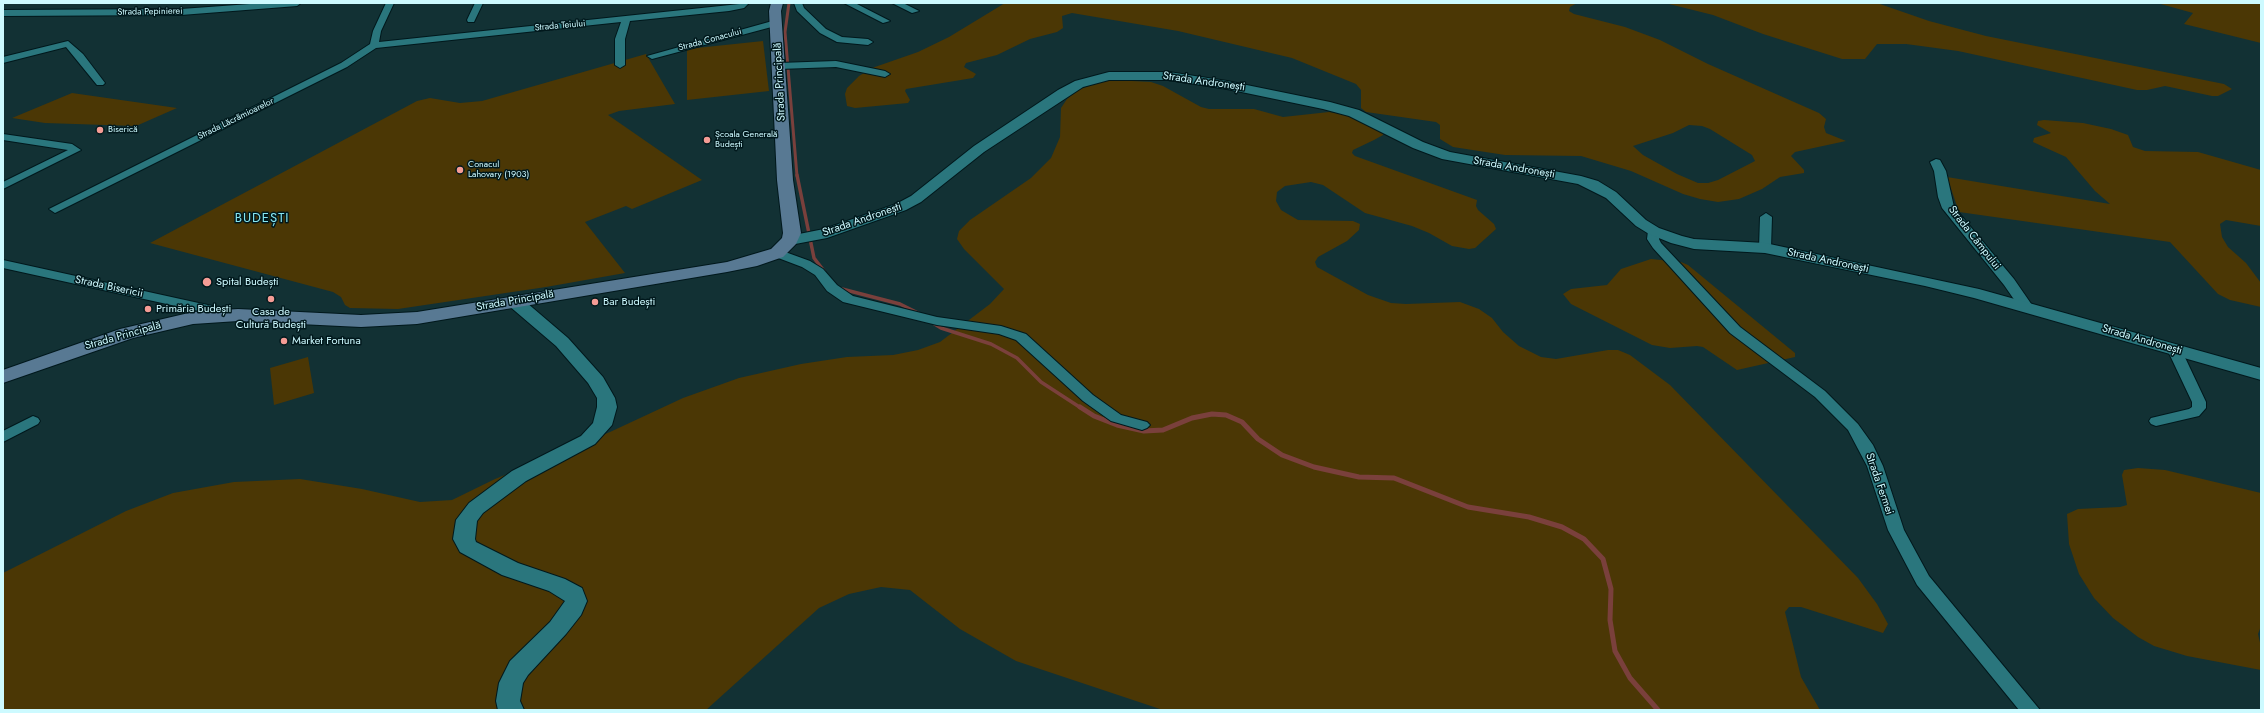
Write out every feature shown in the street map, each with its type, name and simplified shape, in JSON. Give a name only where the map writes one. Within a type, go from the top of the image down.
[{"type":"main road","name":"Strada Principală","points":[[3,377],[135,330],[193,318],[238,315],[336,320],[389,320],[436,315],[727,267],[751,262],[777,253],[801,238],[792,233],[785,180],[785,66],[772,24],[777,3]]},
{"type":"street","points":[[61,13],[76,3]]},
{"type":"street","name":"Strada Pepinierei","points":[[3,13],[181,12],[297,3]]},
{"type":"street","points":[[374,45],[377,31],[390,3]]},
{"type":"street","points":[[471,20],[479,3]]},
{"type":"street","name":"Strada Teiului","points":[[374,45],[626,20],[729,8],[745,3]]},
{"type":"street","points":[[798,3],[800,9],[823,31],[840,40],[868,42]]},
{"type":"street","points":[[848,3],[886,21]]},
{"type":"street","points":[[896,3],[915,11]]},
{"type":"street","points":[[620,65],[620,39],[626,20]]},
{"type":"street","name":"Strada Conacului","points":[[652,56],[772,24]]},
{"type":"street","points":[[3,60],[68,44],[80,56],[100,83]]},
{"type":"street","name":"Strada Lăcrămioarelor","points":[[55,209],[344,65],[374,45]]},
{"type":"street","points":[[785,66],[836,64],[885,74]]},
{"type":"street","name":"Strada Andronești","points":[[801,238],[881,216],[916,199],[979,150],[1071,88],[1098,78],[1137,75],[1205,81],[1325,105],[1354,113],[1418,145],[1447,156],[1581,180],[1593,184],[1611,195],[1641,223],[1654,231],[1694,244],[1765,248],[1925,281],[2261,374]]},
{"type":"street","points":[[3,137],[72,147],[76,150],[64,158],[3,186]]},
{"type":"street","name":"Strada Câmpului","points":[[1936,162],[1940,172],[1944,197],[1948,208],[2009,282],[2027,308]]},
{"type":"street","points":[[1765,248],[1766,217]]},
{"type":"street","name":"Strada Fermei","points":[[1654,231],[1653,239],[1657,245],[1735,330],[1820,394],[1853,427],[1865,445],[1875,466],[1896,530],[1923,580],[2030,710]]},
{"type":"street","points":[[777,253],[806,264],[819,272],[832,288],[848,299],[937,321],[1001,330],[1020,338],[1088,398],[1116,418],[1142,425]]},
{"type":"street","name":"Strada Bisericii","points":[[6,267],[238,315]]},
{"type":"street","points":[[511,710],[508,701],[512,683],[519,668],[558,628],[573,609],[576,601],[574,594],[557,585],[510,569],[468,547],[464,539],[467,520],[476,508],[513,480],[592,436],[602,425],[607,407],[606,398],[596,381],[562,342],[514,301]]},
{"type":"street","points":[[2156,421],[2194,413],[2199,408],[2198,402],[2174,349]]},
{"type":"street","points":[[3,437],[33,421]]},
{"type":"shaded area","points":[[1005,3],[1577,3],[1570,7],[1569,11],[1574,14],[1625,27],[1660,40],[1708,64],[1819,113],[1826,119],[1824,127],[1826,133],[1846,141],[1795,152],[1791,156],[1804,170],[1804,173],[1780,177],[1762,189],[1739,199],[1718,202],[1683,194],[1631,171],[1581,156],[1505,155],[1453,147],[1440,139],[1440,125],[1436,122],[1366,112],[1361,108],[1361,90],[1356,84],[1292,58],[1178,31],[1072,13],[1062,16],[1063,28],[1057,32],[1030,39],[997,55],[966,63],[964,67],[976,74],[973,78],[906,89],[905,91],[910,100],[908,103],[855,108],[847,106],[845,94],[847,88],[859,76],[872,68],[918,52],[949,37]],"holes":[[[1689,125],[1702,126],[1710,129],[1752,155],[1755,161],[1718,180],[1708,183],[1698,183],[1677,174],[1643,155],[1633,146],[1673,133]]]},
{"type":"shaded area","points":[[1665,3],[1877,3],[1929,21],[1986,36],[2224,84],[2232,89],[2218,96],[2165,86],[2147,90],[2137,90],[1958,51],[1906,44],[1877,44],[1865,59],[1842,59],[1763,34],[1713,15]]},
{"type":"shaded area","points":[[2157,3],[2261,3],[2261,43],[2184,24],[2193,13]]},
{"type":"shaded area","points":[[763,41],[769,91],[687,100],[687,49]]},
{"type":"shaded area","points":[[646,54],[675,104],[619,111],[608,115],[702,180],[632,209],[626,206],[585,222],[625,273],[546,287],[398,309],[350,308],[345,305],[341,297],[333,292],[150,243],[417,101],[430,98],[460,103],[482,101]]},
{"type":"shaded area","points":[[1113,80],[1151,82],[1163,86],[1201,107],[1209,109],[1254,109],[1283,117],[1329,112],[1348,115],[1383,133],[1383,135],[1353,150],[1352,153],[1355,156],[1477,200],[1476,206],[1478,210],[1494,224],[1496,229],[1475,248],[1469,249],[1452,246],[1429,233],[1412,226],[1365,213],[1323,185],[1311,182],[1285,186],[1277,192],[1276,201],[1281,210],[1298,220],[1353,221],[1360,224],[1359,230],[1347,241],[1318,257],[1315,262],[1317,267],[1368,295],[1391,303],[1406,304],[1460,302],[1479,309],[1492,318],[1503,332],[1519,346],[1541,357],[1556,359],[1608,350],[1618,350],[1630,355],[1670,385],[1858,578],[1877,604],[1888,624],[1883,633],[1801,607],[1789,607],[1785,612],[1801,677],[1820,710],[1163,710],[1016,661],[960,629],[910,590],[881,587],[849,594],[819,608],[706,710],[3,710],[3,573],[126,511],[173,493],[234,482],[300,479],[362,489],[420,502],[452,500],[495,479],[610,432],[683,398],[739,378],[801,364],[847,357],[893,355],[918,350],[940,342],[990,304],[1004,289],[964,249],[957,239],[959,231],[970,220],[1031,178],[1051,158],[1060,137],[1061,108],[1067,99],[1078,90],[1096,83]]},
{"type":"shaded area","points":[[72,93],[177,108],[136,126],[45,123],[12,118]]},
{"type":"shaded area","points":[[2044,120],[2083,123],[2111,129],[2128,135],[2133,147],[2145,151],[2198,152],[2261,170],[2261,226],[2226,220],[2220,224],[2222,237],[2228,247],[2246,263],[2261,283],[2261,307],[2230,300],[2218,294],[2170,242],[1959,212],[1947,177],[2110,204],[2095,191],[2066,157],[2033,142],[2034,138],[2051,133],[2037,125],[2038,121]]},
{"type":"shaded area","points":[[1651,259],[1681,262],[1688,265],[1795,353],[1795,357],[1737,370],[1703,347],[1670,348],[1652,345],[1571,304],[1563,294],[1571,289],[1607,285],[1621,269]]},
{"type":"shaded area","points":[[308,357],[314,393],[274,405],[270,368]]},
{"type":"shaded area","points":[[2138,468],[2165,470],[2261,493],[2261,626],[2258,634],[2261,647],[2261,670],[2187,656],[2154,646],[2138,637],[2113,618],[2094,598],[2079,574],[2069,544],[2067,514],[2078,509],[2120,507],[2127,505],[2122,475],[2124,470]]},
{"type":"waterway","points":[[789,3],[785,32],[797,176]]},
{"type":"waterway","points":[[797,175],[814,258],[824,271]]},
{"type":"waterway","points":[[842,289],[900,304],[920,314]]},
{"type":"waterway","points":[[933,323],[941,328],[991,344],[1017,358],[1041,382],[1081,408]]},
{"type":"waterway","points":[[1080,407],[1094,416],[1117,425],[1144,431],[1163,430],[1192,418],[1212,414],[1226,415],[1242,422],[1258,439],[1282,455],[1314,467],[1359,477],[1394,478],[1468,507],[1529,517],[1562,527],[1584,539],[1603,559],[1611,589],[1610,620],[1615,651],[1630,678],[1658,710]]},
{"type":"place","name":"Biserică","points":[[100,130]]},
{"type":"place","name":"Școala Generală Budești","points":[[707,140]]},
{"type":"place","name":"Conacul Lahovary (1903)","points":[[460,170]]},
{"type":"place","name":"Spital Budești","points":[[207,282]]},
{"type":"place","name":"Casa de Cultură Budești","points":[[271,299]]},
{"type":"place","name":"Bar Budești","points":[[595,302]]},
{"type":"place","name":"Primăria Budești","points":[[148,309]]},
{"type":"place","name":"Market Fortuna","points":[[284,341]]},
{"type":"district","name":"BUDEȘTI","points":[[262,219]]}]
